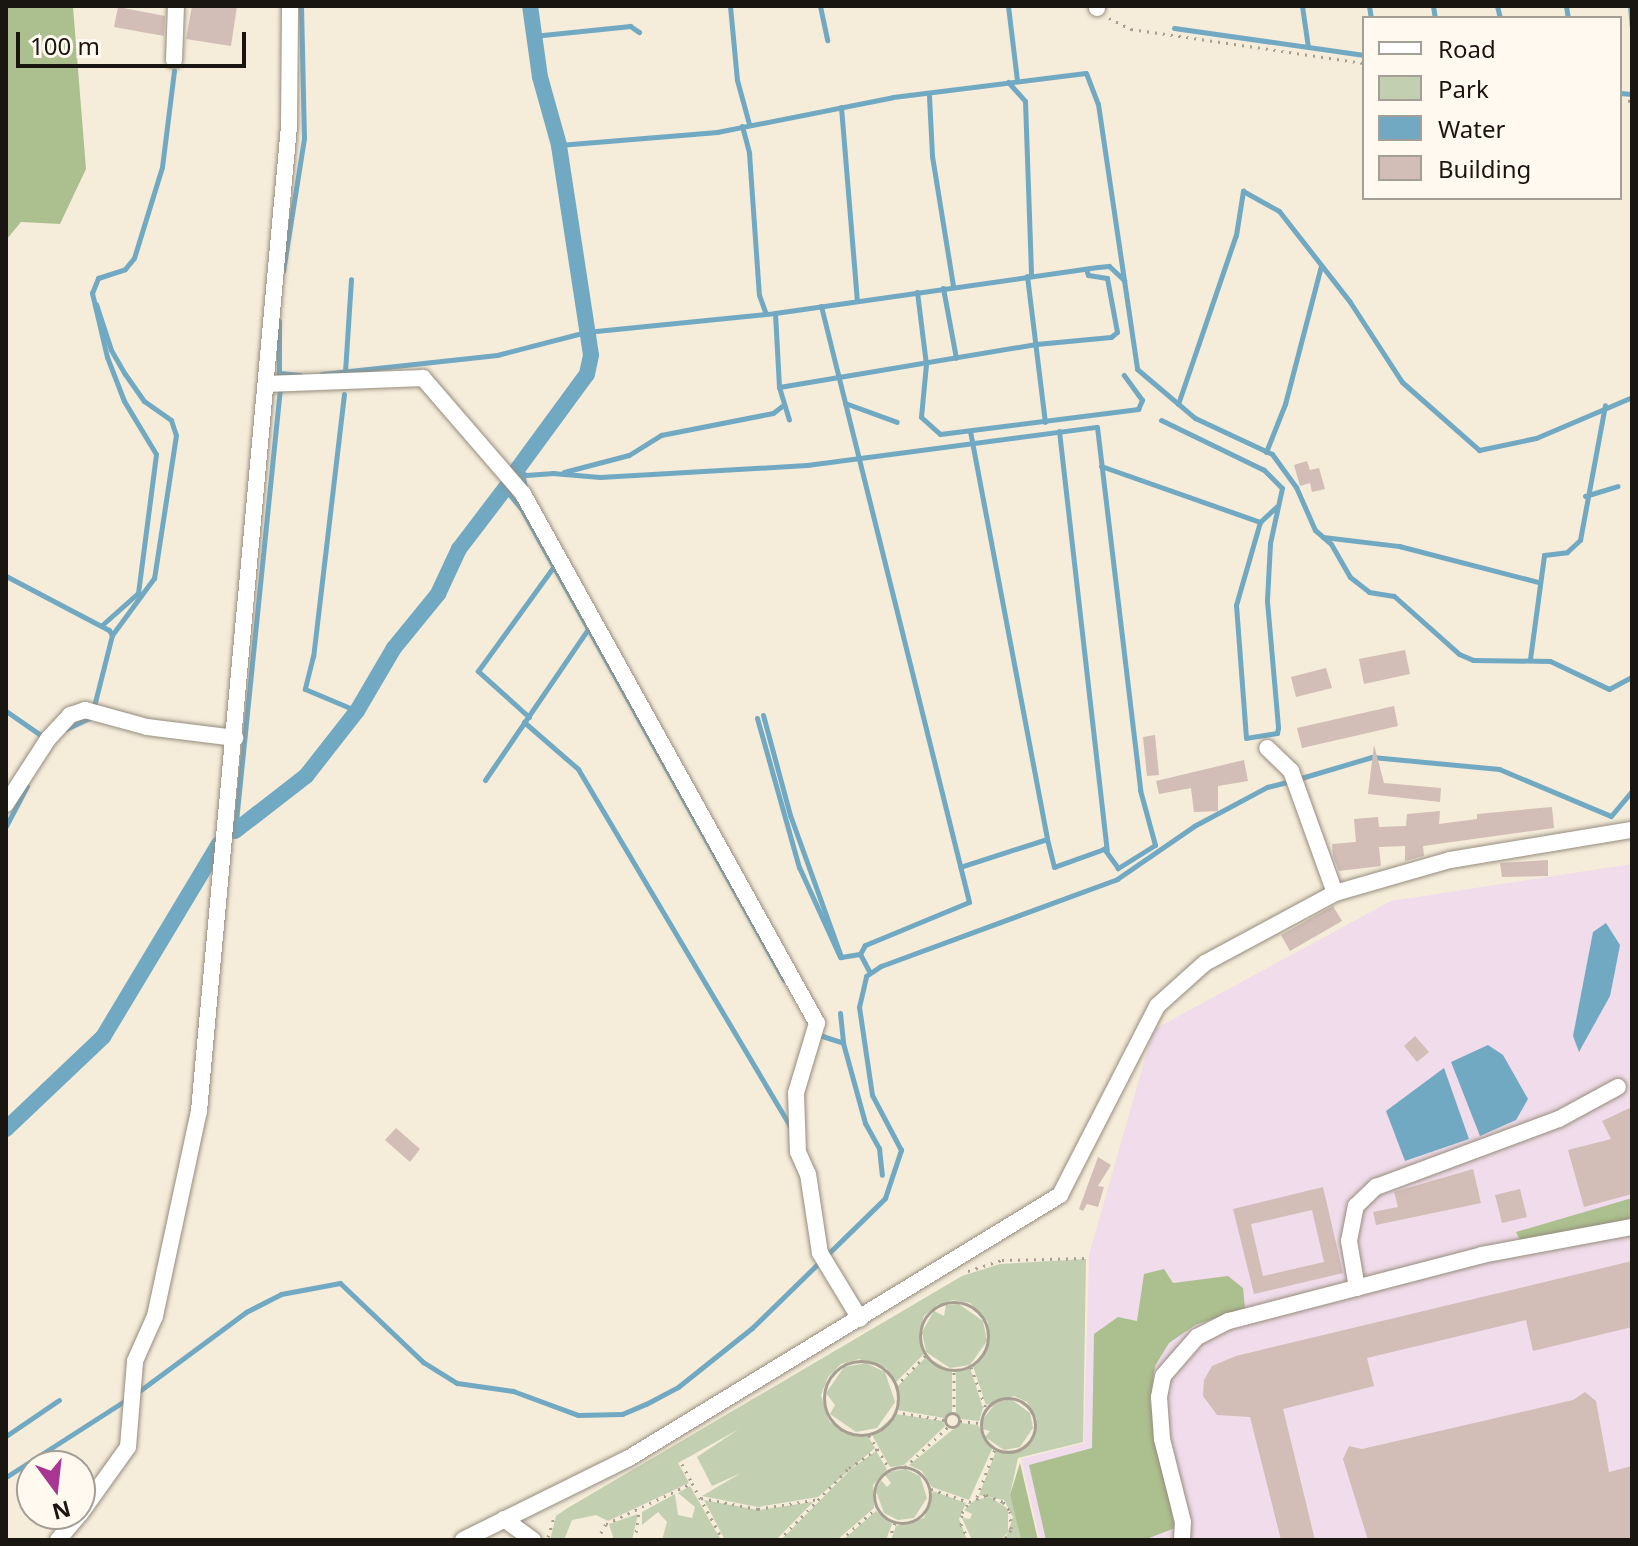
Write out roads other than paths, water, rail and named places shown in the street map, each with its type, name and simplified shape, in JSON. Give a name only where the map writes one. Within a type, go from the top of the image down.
[{"type":"street","points":[[174,60],[176,6]]},
{"type":"street","points":[[96,1492],[128,1447],[135,1361],[155,1316],[199,1111],[289,126],[290,6]]},
{"type":"street","points":[[267,384],[423,378],[523,494],[817,1023],[796,1093],[798,1152],[808,1174],[820,1253],[860,1319]]},
{"type":"street","points":[[6,804],[48,739],[70,715],[85,710],[147,727],[235,738]]},
{"type":"street","points":[[1267,748],[1291,771],[1335,893]]},
{"type":"street","points":[[463,1540],[629,1458],[1060,1195],[1157,1006],[1205,963],[1335,893],[1450,860],[1632,830]]},
{"type":"street","points":[[1357,1288],[1349,1241],[1356,1206],[1376,1187],[1559,1119],[1618,1087]]},
{"type":"street","points":[[1182,1540],[1183,1522],[1162,1439],[1163,1376],[1197,1337],[1229,1321],[1482,1255],[1632,1227]]},
{"type":"street","points":[[504,1519],[533,1540]]},
{"type":"water","points":[[1606,923],[1620,945],[1610,996],[1579,1052],[1573,1036],[1593,932]]},
{"type":"water","points":[[1488,1045],[1503,1055],[1528,1099],[1516,1120],[1480,1136],[1451,1062]]},
{"type":"water","points":[[1444,1068],[1469,1139],[1405,1161],[1386,1111]]},
{"type":"waterway","points":[[283,271],[304,138],[301,6]]},
{"type":"waterway","points":[[516,471],[587,374],[591,355],[559,145],[540,77],[530,6]]},
{"type":"waterway","points":[[730,6],[737,80],[749,124]]},
{"type":"waterway","points":[[820,6],[827,40]]},
{"type":"waterway","points":[[1008,6],[1017,80]]},
{"type":"waterway","points":[[1302,6],[1308,47]]},
{"type":"waterway","points":[[1369,6],[1371,16]]},
{"type":"waterway","points":[[1433,6],[1435,16]]},
{"type":"waterway","points":[[1497,6],[1500,16]]},
{"type":"waterway","points":[[1566,6],[1568,16]]},
{"type":"waterway","points":[[1630,6],[1632,27]]},
{"type":"waterway","points":[[533,36],[630,26],[639,32]]},
{"type":"waterway","points":[[1174,28],[1362,55]]},
{"type":"waterway","points":[[102,625],[138,593],[156,454],[124,401],[107,357],[92,293],[98,278],[125,269],[134,258],[162,167],[174,71]]},
{"type":"waterway","points":[[559,145],[717,132],[893,97],[1086,73],[1098,104],[1137,369],[1195,418],[1272,454],[1296,487],[1315,530],[1331,544],[1350,577],[1369,592],[1394,596],[1459,654],[1473,660],[1550,661],[1609,689],[1632,677]]},
{"type":"waterway","points":[[1008,82],[1025,101],[1031,275]]},
{"type":"waterway","points":[[1622,93],[1632,94]]},
{"type":"waterway","points":[[929,96],[932,156],[953,286]]},
{"type":"waterway","points":[[841,107],[857,301]]},
{"type":"waterway","points":[[742,126],[749,153],[759,295],[766,314]]},
{"type":"waterway","points":[[1178,404],[1236,235],[1243,191],[1279,211],[1350,302],[1402,382],[1479,450],[1536,438],[1632,397]]},
{"type":"waterway","points":[[322,374],[497,355],[586,332],[775,313],[1098,267],[1109,266],[1124,280]]},
{"type":"waterway","points":[[1266,452],[1285,404],[1321,266]]},
{"type":"waterway","points":[[779,387],[1036,344],[1111,337],[1117,332],[1107,278],[1088,275],[1086,269]]},
{"type":"waterway","points":[[1027,276],[1045,422]]},
{"type":"waterway","points":[[345,372],[351,279]]},
{"type":"waterway","points":[[943,288],[956,358]]},
{"type":"waterway","points":[[917,292],[926,364],[921,417],[940,434],[1138,409],[1142,400],[1124,375]]},
{"type":"waterway","points":[[96,304],[111,350],[125,374],[144,401],[171,420],[176,435],[154,578],[112,635]]},
{"type":"waterway","points":[[821,306],[969,902],[865,945],[860,954],[870,973]]},
{"type":"waterway","points":[[775,313],[779,387],[789,419]]},
{"type":"waterway","points":[[279,321],[279,374]]},
{"type":"waterway","points":[[280,373],[300,375]]},
{"type":"waterway","points":[[235,831],[280,388]]},
{"type":"waterway","points":[[344,394],[313,656],[305,689],[357,711]]},
{"type":"waterway","points":[[845,403],[897,422]]},
{"type":"waterway","points":[[1530,659],[1544,555],[1567,552],[1580,540],[1605,405]]},
{"type":"waterway","points":[[564,472],[629,455],[661,435],[773,413],[782,406]]},
{"type":"waterway","points":[[1161,420],[1264,470],[1282,488],[1270,543],[1267,601],[1278,728],[1277,733],[1246,738],[1236,605],[1260,522],[1277,506]]},
{"type":"waterway","points":[[552,473],[600,477],[807,465],[1097,427],[1140,790],[1155,845],[1118,868],[1104,849],[1054,867],[1047,839],[960,867]]},
{"type":"waterway","points":[[970,431],[1047,839]]},
{"type":"waterway","points":[[1059,431],[1107,850]]},
{"type":"waterway","points":[[1101,466],[1260,522]]},
{"type":"waterway","points":[[517,470],[526,475],[554,473]]},
{"type":"waterway","points":[[522,473],[525,487]]},
{"type":"waterway","points":[[235,831],[306,776],[357,711],[394,648],[438,594],[459,549],[510,482]]},
{"type":"waterway","points":[[1585,496],[1618,486]]},
{"type":"waterway","points":[[504,488],[521,508],[784,980]]},
{"type":"waterway","points":[[1323,537],[1399,546],[1538,582]]},
{"type":"waterway","points":[[529,717],[478,671],[554,566]]},
{"type":"waterway","points":[[6,576],[109,630],[112,635],[93,710]]},
{"type":"waterway","points":[[485,780],[588,629]]},
{"type":"waterway","points":[[6,711],[42,736]]},
{"type":"waterway","points":[[763,715],[790,815],[841,957],[860,954]]},
{"type":"waterway","points":[[66,729],[90,718]]},
{"type":"waterway","points":[[757,718],[799,867],[840,957]]},
{"type":"waterway","points":[[524,722],[578,769],[791,1128]]},
{"type":"waterway","points":[[1301,778],[1372,757],[1499,769],[1611,816],[1632,791]]},
{"type":"waterway","points":[[138,1392],[246,1312],[281,1294],[340,1283],[423,1362],[457,1383],[513,1391],[578,1415],[622,1414],[646,1404],[678,1387],[752,1328],[885,1198],[901,1150],[872,1095],[859,1007],[866,976],[881,966],[1117,879],[1194,826],[1267,787],[1291,781]]},
{"type":"waterway","points":[[6,826],[27,786]]},
{"type":"waterway","points":[[6,1129],[103,1037],[219,844]]},
{"type":"waterway","points":[[840,1013],[843,1043],[865,1123],[879,1148],[882,1175]]},
{"type":"waterway","points":[[819,1035],[843,1043]]},
{"type":"waterway","points":[[6,1436],[59,1400]]},
{"type":"waterway","points":[[6,1477],[126,1400]]}]
